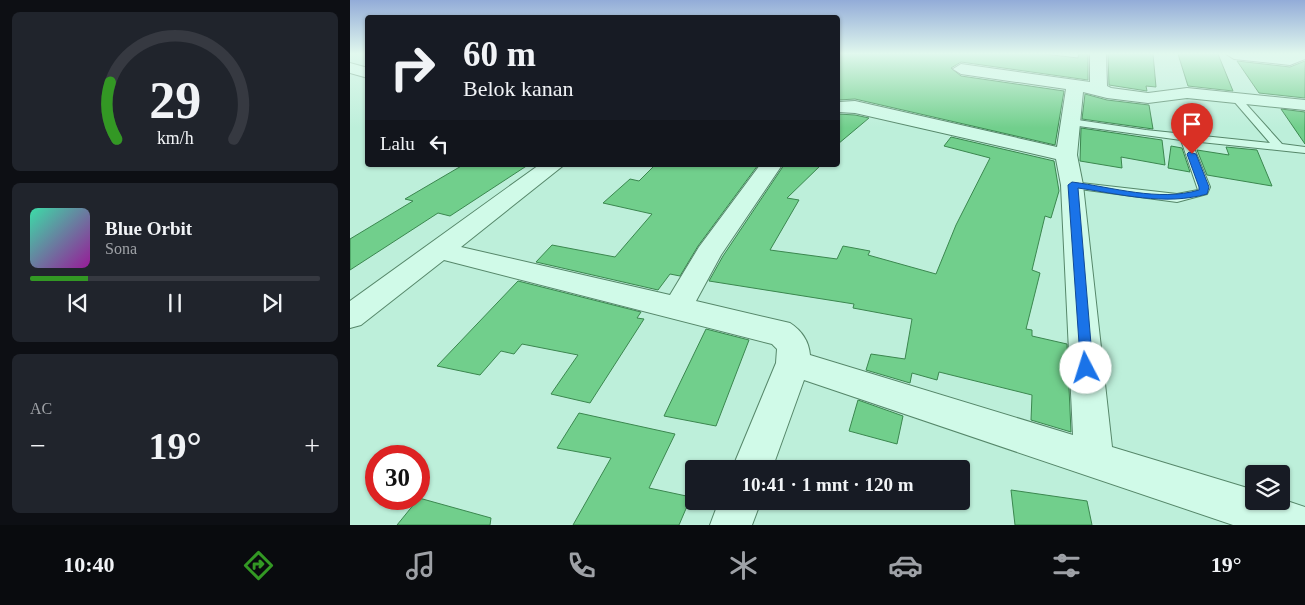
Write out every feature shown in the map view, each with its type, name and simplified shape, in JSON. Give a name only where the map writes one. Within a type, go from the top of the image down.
[{"type":"street","points":[[1026,78],[1142,98],[1187,93],[1305,105]]},
{"type":"street","points":[[1085,87],[1099,85],[1099,78]]},
{"type":"street","points":[[1085,87],[1070,122],[1066,155],[1072,185],[1094,461]]},
{"type":"street","points":[[840,107],[855,107],[1066,155]]},
{"type":"street","points":[[350,317],[550,167]]},
{"type":"street","points":[[678,307],[709,253],[770,167]]},
{"type":"street","points":[[437,250],[779,332],[792,342],[794,351],[792,363],[755,460]]},
{"type":"street","points":[[792,363],[1094,461],[1260,519],[1297,525]]},
{"type":"street","points":[[731,525],[737,510]]},
{"type":"lane","points":[[1235,97],[1280,148]]},
{"type":"lane","points":[[1070,122],[1186,138],[1305,150]]},
{"type":"lane","points":[[1072,185],[1177,198],[1203,192],[1204,187],[1186,138]]},
{"type":"building","points":[[840,78],[978,78],[1064,91],[1055,145],[855,99],[840,100]]},
{"type":"building","points":[[1109,78],[1155,78],[1156,87],[1146,86],[1147,91],[1109,85]]},
{"type":"building","points":[[1186,78],[1228,78],[1233,91],[1188,86]]},
{"type":"building","points":[[1249,78],[1305,78],[1305,98],[1259,93]]},
{"type":"building","points":[[1085,94],[1107,100],[1149,105],[1153,129],[1082,119]]},
{"type":"building","points":[[1281,109],[1305,112],[1305,144]]},
{"type":"building","points":[[840,114],[869,118],[840,142]]},
{"type":"building","points":[[1081,128],[1162,140],[1165,165],[1121,157],[1122,168],[1080,161]]},
{"type":"building","points":[[951,137],[1054,161],[1059,191],[1051,218],[1045,216],[1032,270],[1040,273],[1026,329],[1032,330],[1032,336],[1067,344],[1071,432],[1031,420],[1032,395],[939,372],[937,380],[912,373],[910,383],[866,370],[871,354],[905,359],[912,319],[853,308],[854,304],[709,281],[723,256],[783,167],[819,167],[787,198],[799,200],[770,250],[837,259],[843,246],[870,251],[868,255],[936,274],[956,225],[990,158],[944,146]]},
{"type":"building","points":[[1171,146],[1182,148],[1190,172],[1168,168]]},
{"type":"building","points":[[1226,147],[1257,150],[1272,186],[1207,175],[1197,150],[1229,155]]},
{"type":"building","points":[[460,167],[525,167],[450,216],[438,213],[350,270],[350,239],[413,201],[405,199]]},
{"type":"building","points":[[653,167],[757,167],[698,246],[680,276],[670,274],[658,290],[536,262],[552,245],[615,257],[652,214],[603,203],[630,179],[639,181]]},
{"type":"building","points":[[518,281],[641,312],[637,318],[644,319],[590,403],[551,394],[578,355],[522,344],[514,354],[501,351],[480,375],[437,366]]},
{"type":"building","points":[[706,329],[749,340],[716,426],[664,416]]},
{"type":"building","points":[[858,400],[903,416],[897,444],[849,431]]},
{"type":"building","points":[[579,413],[675,434],[649,488],[685,496],[685,510],[679,525],[573,525],[611,458],[557,448]]},
{"type":"building","points":[[1011,490],[1087,501],[1092,525],[1015,525]]},
{"type":"building","points":[[430,501],[491,518],[490,525],[397,525],[409,510],[430,510]]},
{"type":"route","points":[[1086,368],[1072,185],[1163,197],[1191,196],[1203,192],[1204,187],[1192,154]]}]
